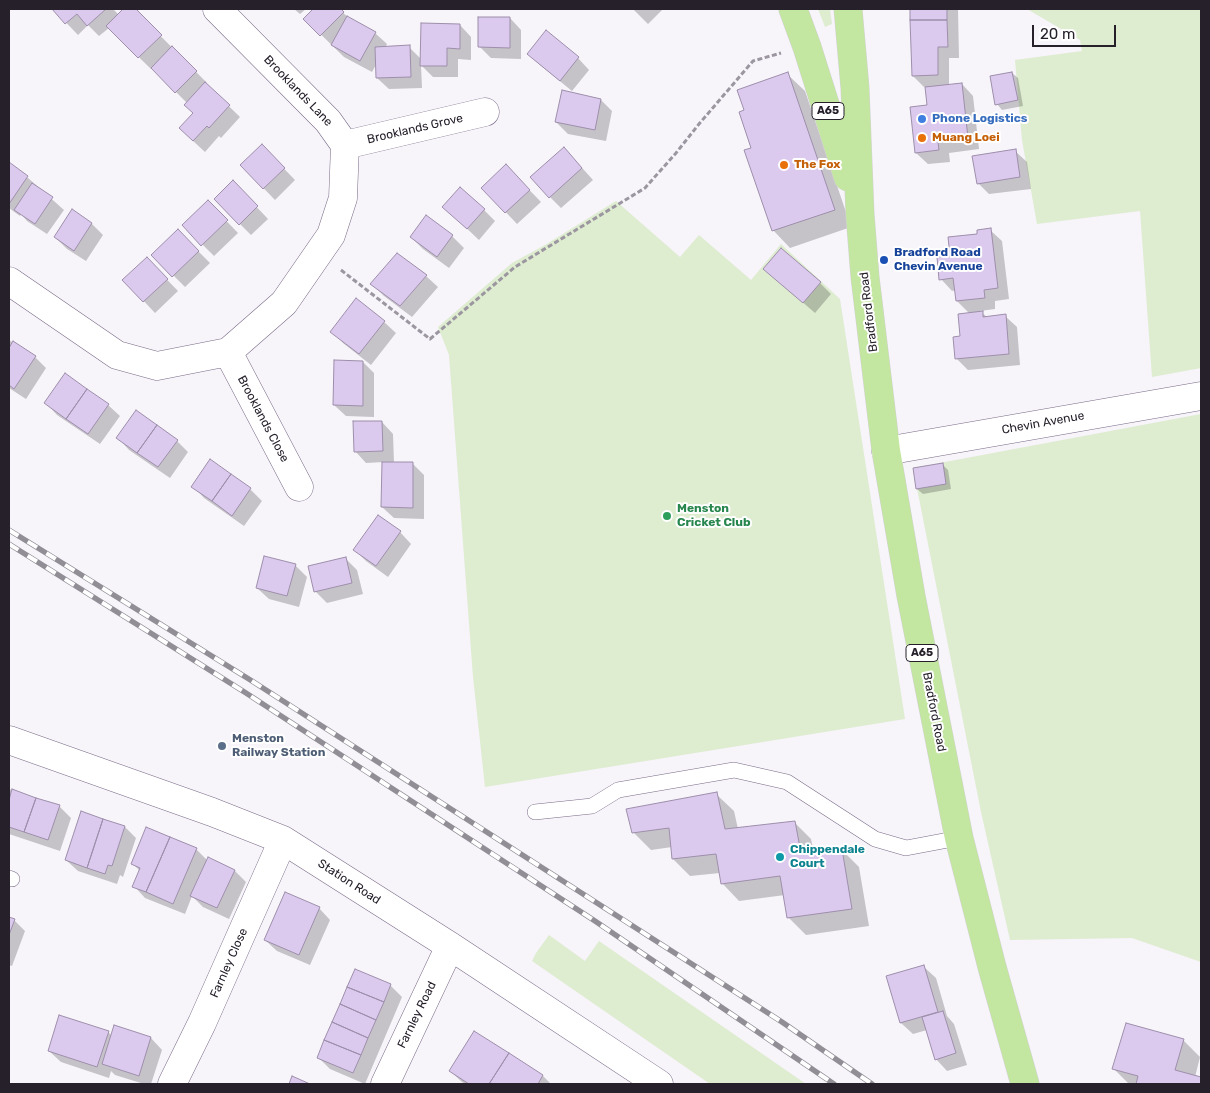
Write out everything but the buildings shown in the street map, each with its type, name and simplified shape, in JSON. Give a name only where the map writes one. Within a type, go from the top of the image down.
[{"type":"main road","name":"Bradford Road","points":[[793,9],[832,123],[860,214]]},
{"type":"main road","name":"Bradford Road","points":[[848,9],[855,88],[860,214],[865,277],[886,451],[911,596],[959,838],[992,967],[1025,1084]]},
{"type":"street","name":"Brooklands Lane","points":[[217,9],[310,102],[345,145]]},
{"type":"street","name":"Brooklands Grove","points":[[345,145],[485,112]]},
{"type":"street","points":[[9,281],[117,355],[157,366],[228,352],[284,303],[331,235],[343,198],[345,145]]},
{"type":"street","name":"Brooklands Close","points":[[228,352],[299,487]]},
{"type":"street","name":"Chevin Avenue","points":[[886,451],[1201,396]]},
{"type":"street","name":"Station Road","points":[[9,740],[212,812],[283,840],[450,946],[659,1084]]},
{"type":"street","name":"Farnley Close","points":[[172,1084],[202,1023],[283,840]]},
{"type":"street","name":"Farnley Road","points":[[385,1084],[450,946]]},
{"type":"lane","points":[[535,812],[592,806],[618,790],[734,770],[787,782],[875,839],[898,846],[906,848],[959,838]]},
{"type":"path","points":[[319,253],[430,339],[515,267],[645,188],[753,61],[807,47]]},
{"type":"green space","points":[[818,9],[830,9],[832,24],[825,27]]},
{"type":"green space","points":[[1027,9],[1201,9],[1201,368],[1152,377],[1140,211],[1037,224],[1022,140],[1015,60],[1082,51],[1080,40]]},
{"type":"green space","name":"Menston Cricket Club","points":[[616,201],[680,257],[699,235],[751,280],[781,244],[840,299],[905,719],[485,787],[473,677],[449,355],[438,327],[512,263]]},
{"type":"green space","points":[[1201,414],[1201,962],[1132,938],[1010,940],[981,812],[913,468]]},
{"type":"green space","points":[[549,935],[585,961],[599,941],[806,1084],[710,1084],[532,961]]},
{"type":"railway","points":[[9,530],[252,681],[782,1022],[872,1084]]},
{"type":"railway","points":[[9,544],[246,693],[595,921],[834,1084]]},
{"type":"place","name":"Phone Logistics","points":[[922,119]]},
{"type":"place","name":"Muang Loei","points":[[922,138]]},
{"type":"place","name":"The Fox","points":[[784,165]]},
{"type":"place","name":"Bradford Road Chevin Avenue","points":[[884,260]]},
{"type":"place","name":"Menston Cricket Club","points":[[667,516]]},
{"type":"place","name":"Menston Railway Station","points":[[222,746]]},
{"type":"place","name":"Chippendale Court","points":[[780,857]]}]
